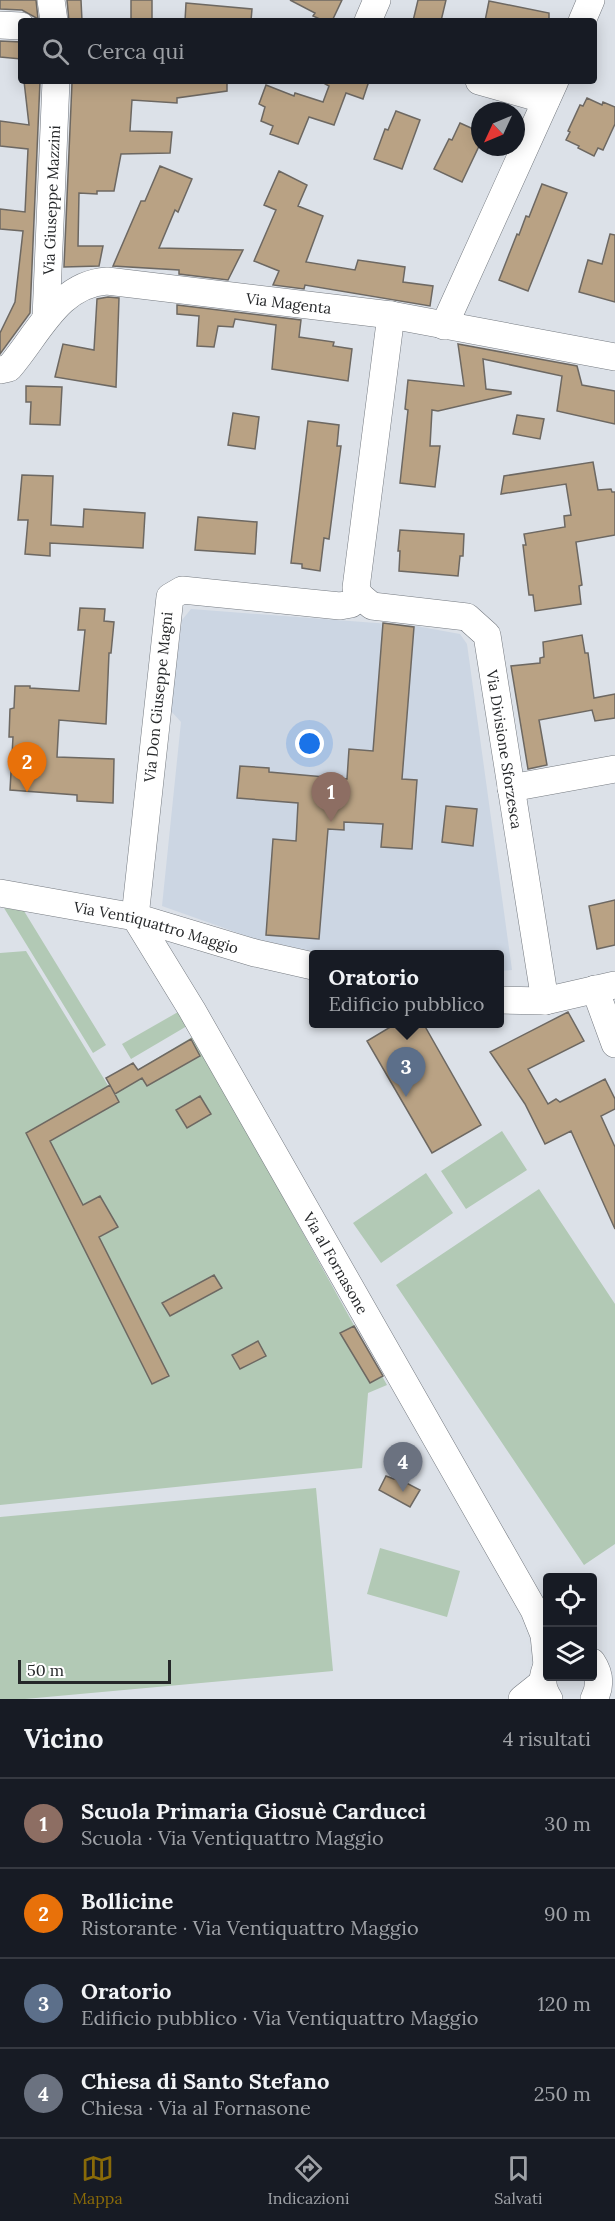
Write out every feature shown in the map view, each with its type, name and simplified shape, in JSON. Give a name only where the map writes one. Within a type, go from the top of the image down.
[{"type":"street","points":[[51,0],[54,18]]},
{"type":"street","points":[[369,18],[377,0]]},
{"type":"street","points":[[583,18],[591,0]]},
{"type":"street","points":[[0,24],[18,26]]},
{"type":"street","name":"Via Giuseppe Mazzini","points":[[46,318],[56,84]]},
{"type":"street","points":[[444,326],[550,91],[500,84]]},
{"type":"street","name":"Via Magenta","points":[[0,370],[9,368],[46,318],[63,300],[82,287],[95,282],[107,281],[391,315],[615,357]]},
{"type":"street","points":[[360,596],[356,588],[391,315]]},
{"type":"street","name":"Via Don Giuseppe Magni","points":[[135,917],[170,597],[182,590],[340,606],[351,604],[360,596]]},
{"type":"street","name":"Via Divisione Sforzesca","points":[[360,596],[372,606],[377,607],[467,617],[487,635],[545,1000]]},
{"type":"street","points":[[511,788],[615,769]]},
{"type":"street","name":"Via Ventiquattro Maggio","points":[[0,893],[135,917],[255,953],[309,965]]},
{"type":"street","name":"Via al Fornasone","points":[[135,917],[192,1010],[541,1618],[544,1635],[541,1682]]},
{"type":"street","points":[[504,1000],[545,1000],[605,987],[615,1044]]},
{"type":"shaded area","points":[[191,609],[416,626],[460,634],[467,644],[512,970],[504,971],[504,950],[309,950],[255,939],[162,906],[181,722],[170,710],[182,620]]},
{"type":"green space","points":[[4,908],[24,911],[106,1045],[93,1053]]},
{"type":"green space","points":[[26,951],[109,1087],[194,1036],[387,1385],[368,1393],[362,1468],[0,1505],[0,953]]},
{"type":"green space","points":[[178,1012],[187,1026],[131,1059],[122,1044]]},
{"type":"green space","points":[[502,1131],[527,1170],[466,1209],[441,1171]]},
{"type":"green space","points":[[426,1173],[453,1213],[381,1263],[353,1223]]},
{"type":"green space","points":[[539,1189],[615,1304],[615,1544],[584,1565],[396,1285]]},
{"type":"green space","points":[[316,1488],[333,1671],[25,1699],[0,1699],[0,1517]]},
{"type":"green space","points":[[380,1548],[460,1571],[447,1617],[367,1594]]},
{"type":"building","points":[[0,0],[36,0],[38,18],[22,10],[0,9]]},
{"type":"building","points":[[67,0],[81,0],[82,18],[69,18]]},
{"type":"building","points":[[131,0],[152,0],[152,18],[131,18]]},
{"type":"building","points":[[290,0],[342,0],[333,18],[317,18],[313,16],[315,13]]},
{"type":"building","points":[[418,0],[446,0],[442,18],[414,18]]},
{"type":"building","points":[[489,1],[549,13],[549,18],[486,18]]},
{"type":"building","points":[[186,3],[252,9],[251,18],[185,18]]},
{"type":"building","points":[[0,41],[18,42],[18,59],[0,57]]},
{"type":"building","points":[[24,84],[40,84],[30,313],[0,354],[0,333],[15,302],[23,231],[0,229],[0,209],[25,212],[28,149],[0,146],[0,121],[29,125]]},
{"type":"building","points":[[72,84],[227,84],[227,91],[177,98],[177,103],[132,100],[130,131],[172,132],[170,153],[121,154],[114,191],[97,191],[97,194],[79,193],[78,246],[103,246],[99,266],[64,267]]},
{"type":"building","points":[[325,84],[368,84],[363,99],[346,93],[334,125],[309,117],[298,144],[270,134],[273,126],[261,121],[265,107],[259,104],[266,85],[294,96],[295,93],[323,102],[329,86]]},
{"type":"building","points":[[587,98],[602,105],[603,102],[615,107],[615,124],[603,150],[598,148],[594,156],[566,140],[580,105],[583,106]]},
{"type":"building","points":[[396,111],[420,120],[402,169],[374,159],[385,129],[388,130]]},
{"type":"building","points":[[460,123],[471,128],[471,156],[474,156],[462,182],[434,169],[449,139],[452,140]]},
{"type":"building","points":[[160,166],[192,179],[178,212],[175,210],[159,248],[243,250],[228,280],[179,274],[179,270],[113,266],[141,201],[145,201]]},
{"type":"building","points":[[279,171],[307,185],[298,206],[323,216],[306,262],[355,270],[358,260],[405,267],[403,282],[433,286],[430,306],[305,285],[304,289],[273,285],[279,271],[254,261],[276,210],[264,205]]},
{"type":"building","points":[[542,184],[567,193],[528,291],[499,280],[517,234],[519,235],[526,216],[529,217]]},
{"type":"building","points":[[610,234],[615,235],[615,302],[579,292],[588,260],[602,264]]},
{"type":"building","points":[[119,298],[116,387],[55,377],[63,344],[94,350],[97,299]]},
{"type":"building","points":[[177,305],[301,320],[299,337],[334,342],[333,346],[352,349],[348,381],[272,369],[276,325],[235,319],[233,327],[218,326],[214,347],[197,346],[199,316],[177,314]]},
{"type":"building","points":[[458,344],[577,366],[582,385],[615,391],[615,424],[557,411],[562,376],[483,359],[486,389],[511,392],[511,394],[438,411],[432,410],[430,446],[440,446],[435,487],[400,483],[408,410],[405,409],[408,380],[464,386]]},
{"type":"building","points":[[26,386],[62,387],[60,425],[30,424],[31,402],[26,402]]},
{"type":"building","points":[[233,413],[259,417],[255,449],[228,445]]},
{"type":"building","points":[[517,415],[544,419],[540,439],[513,434]]},
{"type":"building","points":[[308,421],[339,425],[337,446],[341,446],[329,539],[324,538],[320,571],[302,568],[302,564],[291,563]]},
{"type":"building","points":[[593,462],[598,490],[611,489],[615,492],[615,535],[576,542],[582,585],[579,586],[581,604],[535,611],[533,595],[529,595],[523,545],[526,545],[524,534],[565,527],[564,516],[571,515],[566,484],[501,494],[504,476]]},
{"type":"building","points":[[22,475],[53,476],[51,525],[83,527],[84,509],[145,513],[143,548],[50,543],[50,556],[25,554],[28,520],[18,520]]},
{"type":"building","points":[[198,517],[257,522],[255,554],[195,550]]},
{"type":"building","points":[[400,530],[464,534],[463,556],[460,556],[458,576],[399,571]]},
{"type":"building","points":[[80,608],[105,609],[104,621],[114,622],[111,653],[109,653],[106,724],[59,720],[57,757],[114,759],[113,803],[77,801],[77,795],[10,790],[13,737],[9,737],[10,709],[14,708],[15,686],[79,691],[85,630],[78,630]]},
{"type":"building","points":[[383,623],[414,627],[402,779],[417,780],[412,849],[381,847],[383,824],[344,822],[344,830],[328,829],[319,939],[266,935],[273,839],[296,841],[298,803],[237,798],[240,766],[269,768],[269,772],[347,779],[349,749],[373,751]]},
{"type":"building","points":[[582,635],[585,653],[588,653],[594,698],[615,694],[615,718],[595,721],[592,710],[539,720],[547,765],[528,769],[511,666],[540,663],[540,658],[544,657],[543,642]]},
{"type":"building","points":[[446,806],[477,809],[473,846],[442,842]]},
{"type":"building","points":[[615,900],[615,945],[597,949],[589,906]]},
{"type":"building","points":[[568,1012],[584,1041],[528,1069],[548,1104],[556,1099],[560,1102],[605,1079],[615,1099],[615,1109],[601,1116],[615,1147],[615,1229],[571,1131],[545,1144],[525,1104],[490,1052]]},
{"type":"building","points":[[389,1028],[426,1028],[481,1125],[432,1153],[367,1041]]},
{"type":"building","points":[[191,1039],[200,1056],[147,1086],[142,1078],[115,1094],[106,1078],[133,1063],[138,1070]]},
{"type":"building","points":[[110,1085],[119,1102],[50,1141],[83,1205],[100,1196],[118,1227],[99,1237],[169,1376],[152,1384],[26,1133]]},
{"type":"building","points":[[200,1096],[211,1114],[187,1128],[176,1110]]},
{"type":"building","points":[[214,1275],[222,1288],[170,1316],[162,1303]]},
{"type":"building","points":[[354,1326],[383,1376],[370,1383],[340,1333]]},
{"type":"building","points":[[258,1341],[266,1356],[240,1369],[232,1355]]},
{"type":"building","points":[[386,1476],[394,1479],[395,1477],[420,1490],[410,1507],[379,1490]]},
{"type":"place","name":"Bollicine","points":[[27,792]]},
{"type":"place","name":"Scuola Primaria Giosuè Carducci","points":[[331,822]]},
{"type":"place","name":"Oratorio","points":[[406,1097]]},
{"type":"place","name":"Chiesa di Santo Stefano","points":[[403,1492]]}]
